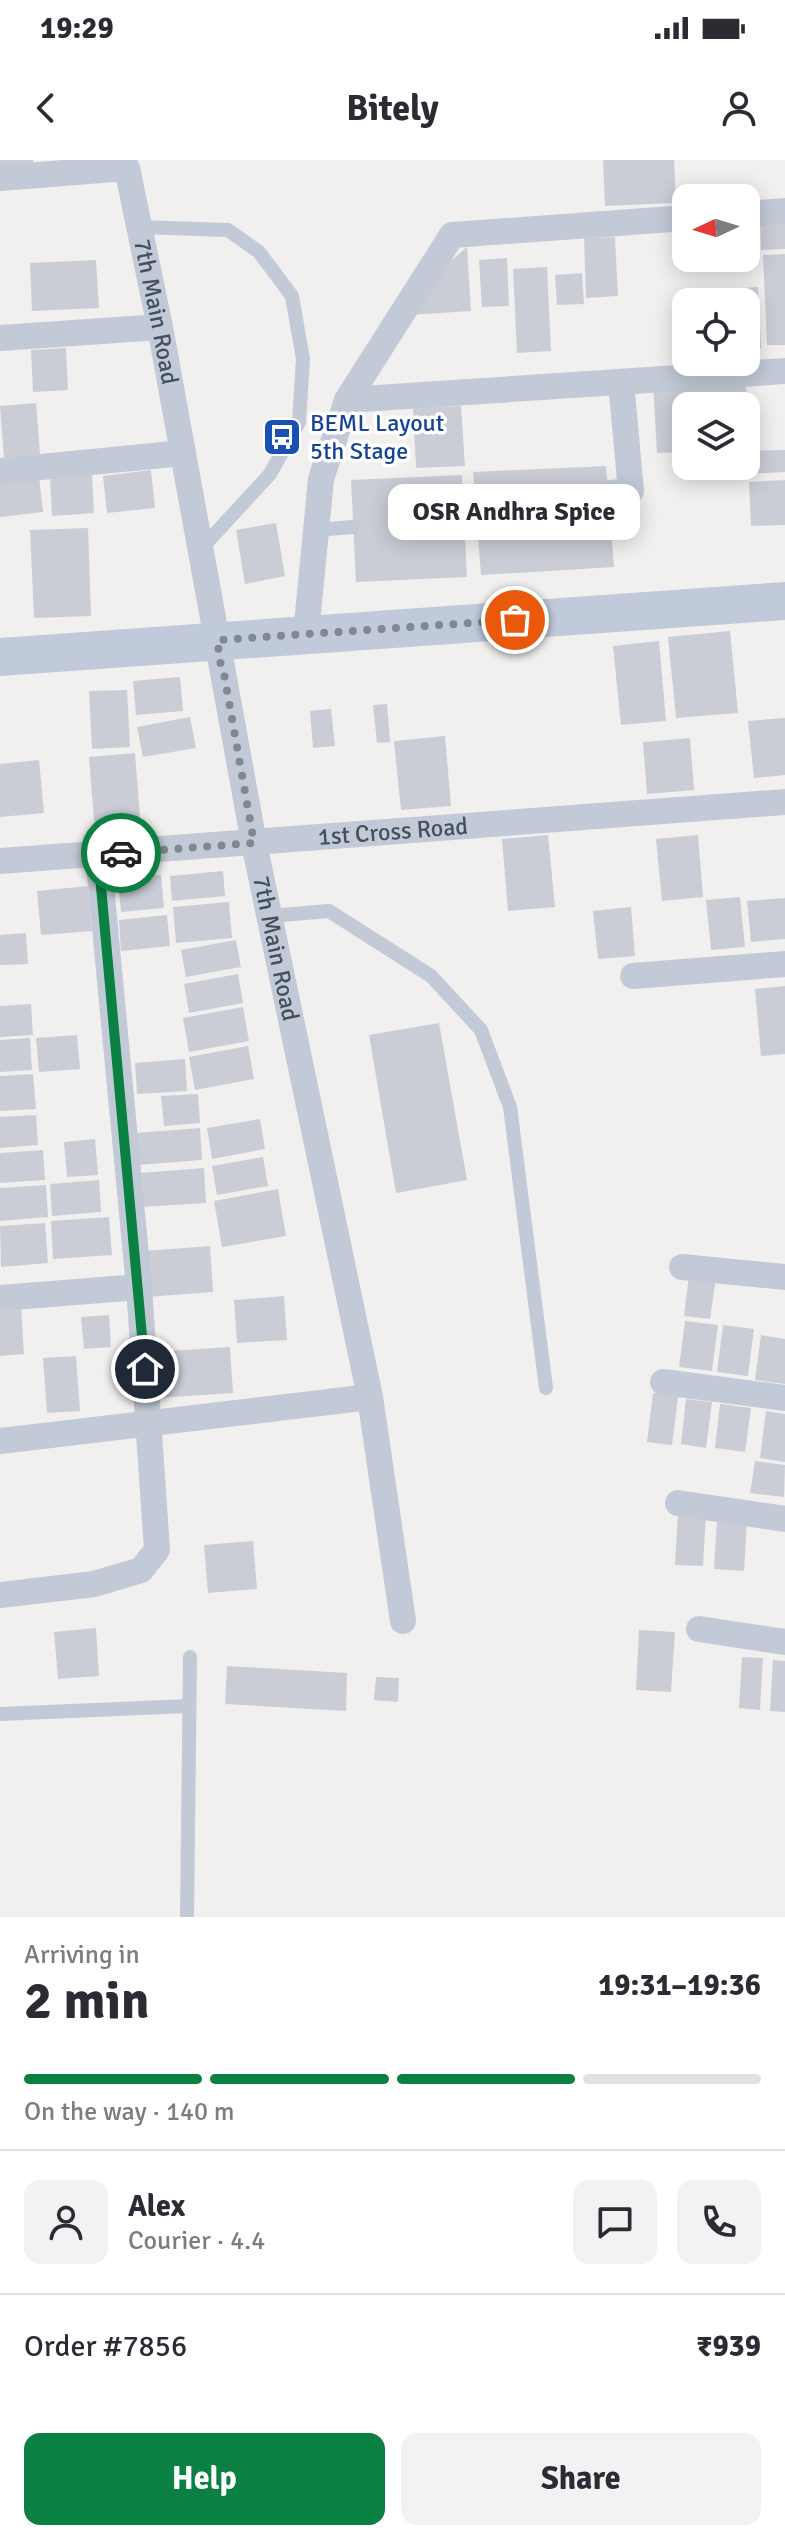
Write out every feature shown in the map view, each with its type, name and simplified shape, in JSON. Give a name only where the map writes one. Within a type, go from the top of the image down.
[{"type":"street","name":"7th Main Road","points":[[0,178],[127,168],[160,327],[254,843],[370,1397],[403,1621]]},
{"type":"street","points":[[760,213],[785,211]]},
{"type":"street","points":[[306,634],[321,479],[347,400],[452,235],[672,219]]},
{"type":"street","points":[[0,338],[160,327]]},
{"type":"street","points":[[347,400],[785,371]]},
{"type":"street","points":[[611,493],[631,491],[621,382]]},
{"type":"street","points":[[0,471],[183,453]]},
{"type":"street","points":[[0,657],[785,601]]},
{"type":"street","name":"1st Cross Road","points":[[0,861],[785,802]]},
{"type":"street","points":[[0,1595],[94,1584],[141,1570],[157,1550],[139,1287],[98,854]]},
{"type":"street","points":[[633,976],[785,964]]},
{"type":"street","points":[[682,1267],[785,1277]]},
{"type":"street","points":[[0,1291],[0,1298],[139,1287]]},
{"type":"street","points":[[663,1382],[785,1398]]},
{"type":"street","points":[[0,1441],[370,1397]]},
{"type":"street","points":[[678,1503],[785,1519]]},
{"type":"street","points":[[699,1629],[785,1642]]},
{"type":"lane","points":[[139,227],[228,230],[259,252],[292,296],[303,359],[299,422],[270,474],[201,549]]},
{"type":"lane","points":[[316,530],[353,527]]},
{"type":"lane","points":[[270,916],[329,911],[431,976],[481,1030],[510,1107],[546,1388]]},
{"type":"lane","points":[[187,1917],[190,1657]]},
{"type":"lane","points":[[0,1714],[189,1706]]},
{"type":"building","points":[[0,160],[33,160],[33,163],[0,166]]},
{"type":"building","points":[[603,160],[674,160],[672,203],[605,206]]},
{"type":"building","points":[[785,217],[785,249],[761,250],[760,219]]},
{"type":"building","points":[[615,237],[618,296],[586,298],[584,238]]},
{"type":"building","points":[[467,247],[471,311],[409,315],[432,277]]},
{"type":"building","points":[[785,254],[785,345],[767,345],[763,255]]},
{"type":"building","points":[[507,258],[509,306],[482,307],[479,260]]},
{"type":"building","points":[[96,260],[99,308],[32,311],[30,263]]},
{"type":"building","points":[[547,267],[551,351],[517,353],[513,269]]},
{"type":"building","points":[[582,273],[584,304],[557,305],[555,275]]},
{"type":"building","points":[[66,348],[68,390],[33,392],[31,350]]},
{"type":"building","points":[[746,380],[746,392],[672,392],[672,452],[657,453],[653,384]]},
{"type":"building","points":[[36,403],[40,454],[4,458],[0,406]]},
{"type":"building","points":[[461,406],[465,466],[416,468],[413,408]]},
{"type":"building","points":[[785,450],[785,472],[760,473],[760,451]]},
{"type":"building","points":[[606,466],[614,567],[481,575],[473,472]]},
{"type":"building","points":[[151,470],[155,508],[107,513],[103,476]]},
{"type":"building","points":[[92,475],[94,513],[52,516],[50,477]]},
{"type":"building","points":[[462,475],[467,577],[356,582],[351,480]]},
{"type":"building","points":[[39,476],[43,512],[0,517],[0,480]]},
{"type":"building","points":[[785,480],[785,525],[751,526],[749,482]]},
{"type":"building","points":[[276,523],[285,576],[245,584],[236,530]]},
{"type":"building","points":[[88,528],[91,616],[34,618],[30,530]]},
{"type":"building","points":[[730,631],[738,713],[676,718],[668,637]]},
{"type":"building","points":[[659,641],[666,721],[621,725],[613,646]]},
{"type":"building","points":[[180,677],[183,711],[136,715],[133,681]]},
{"type":"building","points":[[127,690],[130,747],[92,749],[89,691]]},
{"type":"building","points":[[387,704],[390,742],[377,743],[373,705]]},
{"type":"building","points":[[331,709],[335,746],[313,748],[310,711]]},
{"type":"building","points":[[190,717],[196,748],[143,757],[137,727]]},
{"type":"building","points":[[785,718],[785,775],[754,778],[748,721]]},
{"type":"building","points":[[445,736],[451,806],[401,810],[394,741]]},
{"type":"building","points":[[690,738],[694,790],[647,794],[643,742]]},
{"type":"building","points":[[135,753],[141,829],[95,833],[89,757]]},
{"type":"building","points":[[39,760],[44,813],[0,817],[0,764]]},
{"type":"building","points":[[548,835],[555,907],[508,911],[502,839]]},
{"type":"building","points":[[698,835],[703,897],[662,901],[656,839]]},
{"type":"building","points":[[223,871],[225,896],[172,901],[170,876]]},
{"type":"building","points":[[161,875],[164,908],[121,912],[118,879]]},
{"type":"building","points":[[88,886],[92,931],[41,935],[37,891]]},
{"type":"building","points":[[740,897],[745,947],[711,950],[706,900]]},
{"type":"building","points":[[785,898],[785,939],[751,942],[747,901]]},
{"type":"building","points":[[229,902],[232,938],[176,943],[173,907]]},
{"type":"building","points":[[631,907],[635,956],[598,959],[593,911]]},
{"type":"building","points":[[167,915],[170,946],[121,951],[119,920]]},
{"type":"building","points":[[26,933],[28,964],[0,965],[0,935]]},
{"type":"building","points":[[236,940],[241,967],[186,977],[181,950]]},
{"type":"building","points":[[238,974],[243,1003],[189,1013],[184,984]]},
{"type":"building","points":[[785,986],[785,1054],[761,1056],[755,989]]},
{"type":"building","points":[[31,1004],[33,1035],[0,1037],[0,1006]]},
{"type":"building","points":[[243,1007],[249,1041],[189,1052],[183,1018]]},
{"type":"building","points":[[439,1023],[467,1180],[396,1193],[369,1035]]},
{"type":"building","points":[[77,1035],[80,1069],[39,1072],[36,1038]]},
{"type":"building","points":[[30,1038],[32,1070],[0,1072],[0,1040]]},
{"type":"building","points":[[248,1046],[254,1079],[195,1090],[189,1057]]},
{"type":"building","points":[[185,1059],[187,1091],[137,1094],[135,1063]]},
{"type":"building","points":[[33,1074],[36,1109],[0,1111],[0,1076]]},
{"type":"building","points":[[198,1094],[200,1123],[164,1126],[161,1096]]},
{"type":"building","points":[[36,1115],[38,1145],[0,1148],[0,1117]]},
{"type":"building","points":[[260,1119],[265,1149],[212,1159],[207,1128]]},
{"type":"building","points":[[200,1128],[202,1160],[138,1165],[136,1133]]},
{"type":"building","points":[[95,1139],[98,1175],[67,1177],[64,1142]]},
{"type":"building","points":[[43,1150],[45,1180],[0,1183],[0,1153]]},
{"type":"building","points":[[263,1157],[268,1186],[217,1195],[212,1166]]},
{"type":"building","points":[[204,1168],[206,1203],[142,1207],[140,1173]]},
{"type":"building","points":[[99,1180],[101,1212],[52,1216],[50,1184]]},
{"type":"building","points":[[46,1185],[48,1217],[0,1221],[0,1188]]},
{"type":"building","points":[[278,1189],[286,1236],[222,1247],[214,1201]]},
{"type":"building","points":[[109,1217],[112,1255],[53,1259],[51,1221]]},
{"type":"building","points":[[45,1223],[48,1263],[1,1267],[0,1226]]},
{"type":"building","points":[[210,1246],[213,1292],[147,1297],[144,1251]]},
{"type":"building","points":[[689,1275],[716,1278],[710,1319],[684,1316]]},
{"type":"building","points":[[284,1296],[287,1340],[237,1343],[234,1300]]},
{"type":"building","points":[[21,1306],[24,1354],[0,1356],[0,1307]]},
{"type":"building","points":[[109,1315],[111,1347],[84,1349],[81,1317]]},
{"type":"building","points":[[685,1321],[718,1325],[712,1371],[679,1367]]},
{"type":"building","points":[[723,1325],[754,1329],[748,1376],[717,1372]]},
{"type":"building","points":[[761,1335],[785,1339],[785,1384],[755,1380]]},
{"type":"building","points":[[230,1347],[233,1393],[156,1398],[153,1352]]},
{"type":"building","points":[[76,1356],[80,1411],[47,1413],[43,1358]]},
{"type":"building","points":[[653,1393],[678,1397],[672,1445],[647,1442]]},
{"type":"building","points":[[686,1399],[712,1402],[706,1448],[681,1444]]},
{"type":"building","points":[[720,1404],[751,1408],[745,1452],[715,1448]]},
{"type":"building","points":[[766,1411],[785,1414],[785,1462],[760,1458]]},
{"type":"building","points":[[755,1461],[785,1465],[784,1497],[750,1493]]},
{"type":"building","points":[[678,1514],[706,1515],[703,1566],[675,1565]]},
{"type":"building","points":[[717,1519],[747,1521],[744,1571],[714,1569]]},
{"type":"building","points":[[253,1541],[257,1589],[208,1593],[204,1545]]},
{"type":"building","points":[[96,1628],[99,1676],[58,1679],[54,1632]]},
{"type":"building","points":[[639,1630],[675,1632],[671,1692],[636,1690]]},
{"type":"building","points":[[742,1657],[763,1658],[760,1710],[739,1708]]},
{"type":"building","points":[[773,1660],[785,1661],[785,1712],[770,1711]]},
{"type":"building","points":[[227,1666],[347,1673],[346,1711],[225,1704]]},
{"type":"building","points":[[376,1677],[399,1678],[398,1702],[374,1700]]},
{"type":"way so far","points":[[121,853],[254,843],[223,668],[219,660],[218,640],[515,620]]},
{"type":"place","name":"BEML Layout 5th Stage","points":[[282,437]]},
{"type":"place","name":"OSR Andhra Spice","points":[[515,620]]},
{"type":"route","points":[[121,853],[98,854],[145,1369]]}]
